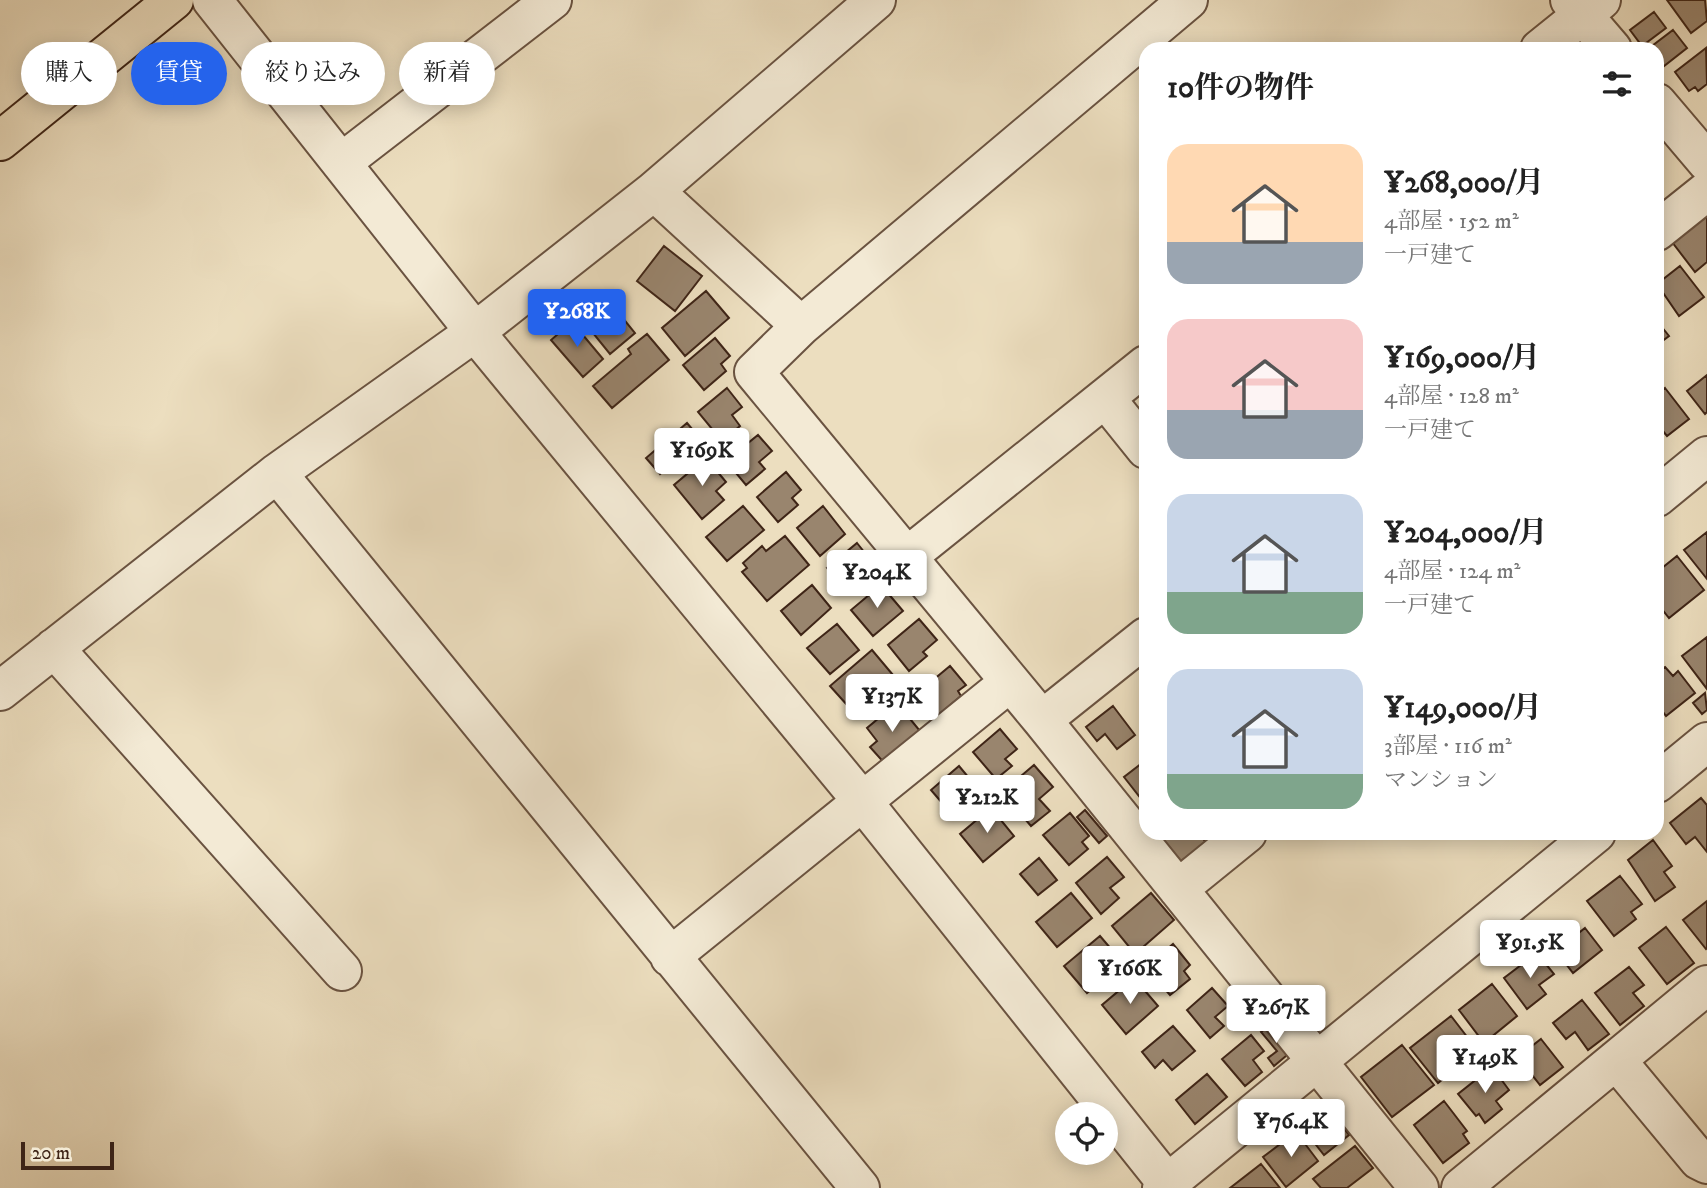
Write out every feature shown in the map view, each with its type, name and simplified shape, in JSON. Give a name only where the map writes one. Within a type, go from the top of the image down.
[{"type":"highway","points":[[0,141],[174,0]]},
{"type":"street","points":[[212,0],[475,332],[863,802],[1167,1187],[1587,840]]},
{"type":"street","points":[[341,163],[552,0]]},
{"type":"street","points":[[0,691],[277,473],[475,332],[654,191],[876,0]]},
{"type":"street","points":[[1188,0],[801,326],[754,372],[1042,720],[1319,1060],[1419,1188]]},
{"type":"street","points":[[1547,42],[1585,5],[1608,42]]},
{"type":"street","points":[[1664,111],[1707,162]]},
{"type":"street","points":[[654,191],[801,326]]},
{"type":"street","points":[[1664,225],[1707,191]]},
{"type":"street","points":[[908,556],[1139,371]]},
{"type":"street","points":[[1105,398],[1139,440]]},
{"type":"street","points":[[1664,491],[1707,456]]},
{"type":"street","points":[[277,473],[860,1188]]},
{"type":"street","points":[[1042,720],[1139,643]]},
{"type":"street","points":[[54,649],[342,971]]},
{"type":"street","points":[[670,957],[1010,682]]},
{"type":"street","points":[[1664,777],[1707,743]]},
{"type":"street","points":[[1178,889],[1238,840]]},
{"type":"street","points":[[1461,1188],[1707,985]]},
{"type":"street","points":[[1616,1060],[1699,1160],[1707,1164]]},
{"type":"building","points":[[1667,0],[1705,0],[1707,21],[1691,33]]},
{"type":"building","points":[[1654,12],[1666,28],[1647,42],[1639,42],[1630,30]]},
{"type":"building","points":[[1673,30],[1687,48],[1664,66],[1664,42],[1657,42]]},
{"type":"building","points":[[1706,48],[1707,84],[1698,91],[1695,87],[1689,91],[1675,72]]},
{"type":"building","points":[[1707,214],[1707,262],[1695,272],[1672,242]]},
{"type":"building","points":[[664,246],[702,276],[675,311],[637,281]]},
{"type":"building","points":[[1680,266],[1704,297],[1679,316],[1664,294],[1664,279]]},
{"type":"building","points":[[706,291],[729,318],[685,356],[662,328]]},
{"type":"building","points":[[609,301],[635,333],[610,354],[584,322]]},
{"type":"building","points":[[572,322],[603,359],[583,377],[551,340]]},
{"type":"building","points":[[647,334],[669,360],[612,408],[593,386],[631,354],[628,349]]},
{"type":"building","points":[[715,338],[730,356],[721,364],[726,371],[704,390],[683,365]]},
{"type":"building","points":[[1707,375],[1707,412],[1705,414],[1687,391]]},
{"type":"building","points":[[727,388],[742,407],[732,415],[740,426],[722,441],[698,412]]},
{"type":"building","points":[[1664,389],[1689,419],[1667,436],[1664,432]]},
{"type":"building","points":[[687,423],[708,448],[691,463],[684,454],[660,474],[646,458]]},
{"type":"building","points":[[758,435],[772,451],[759,462],[765,469],[746,485],[726,461]]},
{"type":"building","points":[[706,458],[726,482],[716,491],[724,500],[702,519],[674,485]]},
{"type":"building","points":[[786,472],[801,490],[792,498],[798,505],[778,522],[757,497]]},
{"type":"building","points":[[743,506],[764,530],[727,561],[706,537]]},
{"type":"building","points":[[823,506],[845,534],[820,556],[797,528]]},
{"type":"building","points":[[1707,532],[1707,579],[1684,550]]},
{"type":"building","points":[[785,536],[809,565],[767,601],[742,572],[747,568],[743,563],[762,546],[766,551]]},
{"type":"building","points":[[857,543],[877,568],[847,593],[827,568]]},
{"type":"building","points":[[1677,556],[1704,590],[1669,618],[1664,612],[1664,566]]},
{"type":"building","points":[[812,585],[831,608],[801,635],[781,611]]},
{"type":"building","points":[[881,585],[903,611],[873,636],[851,610]]},
{"type":"building","points":[[919,619],[937,640],[923,652],[927,656],[909,671],[888,645]]},
{"type":"building","points":[[837,624],[859,650],[830,674],[807,648]]},
{"type":"building","points":[[1707,637],[1707,689],[1682,656]]},
{"type":"building","points":[[872,650],[898,681],[877,699],[868,689],[848,706],[830,686]]},
{"type":"building","points":[[950,666],[966,685],[958,691],[961,696],[935,718],[915,695]]},
{"type":"building","points":[[1664,668],[1673,676],[1678,671],[1695,693],[1666,716],[1664,713]]},
{"type":"building","points":[[1705,693],[1707,710],[1702,714],[1693,703]]},
{"type":"building","points":[[897,703],[920,731],[887,766],[870,747],[877,741],[867,728]]},
{"type":"building","points":[[1113,706],[1135,735],[1117,749],[1105,734],[1097,741],[1086,727]]},
{"type":"building","points":[[1000,729],[1017,749],[1005,759],[1012,766],[996,779],[973,752]]},
{"type":"building","points":[[1034,765],[1053,787],[1039,799],[1050,811],[1031,826],[1002,792]]},
{"type":"building","points":[[1139,765],[1139,796],[1124,777]]},
{"type":"building","points":[[959,766],[984,796],[956,819],[931,790]]},
{"type":"building","points":[[1701,798],[1707,805],[1707,852],[1695,837],[1686,844],[1670,823]]},
{"type":"building","points":[[991,808],[1014,836],[983,862],[960,834]]},
{"type":"building","points":[[1085,810],[1107,836],[1099,843],[1077,817]]},
{"type":"building","points":[[1070,813],[1089,836],[1082,842],[1088,849],[1069,865],[1043,835]]},
{"type":"building","points":[[1163,840],[1206,842],[1180,862]]},
{"type":"building","points":[[1653,840],[1672,866],[1664,872],[1675,887],[1655,901],[1628,860]]},
{"type":"building","points":[[1107,857],[1124,877],[1110,888],[1119,898],[1101,914],[1076,883]]},
{"type":"building","points":[[1039,858],[1057,880],[1038,895],[1020,874]]},
{"type":"building","points":[[1620,876],[1642,904],[1631,912],[1636,919],[1614,936],[1587,901]]},
{"type":"building","points":[[1071,893],[1092,918],[1057,947],[1036,922]]},
{"type":"building","points":[[1151,893],[1174,920],[1135,954],[1112,926]]},
{"type":"building","points":[[1707,901],[1707,948],[1706,949],[1683,920]]},
{"type":"building","points":[[1666,927],[1694,963],[1667,984],[1639,948]]},
{"type":"building","points":[[1585,928],[1602,950],[1573,973],[1556,951]]},
{"type":"building","points":[[1100,936],[1123,963],[1087,993],[1064,966]]},
{"type":"building","points":[[1173,944],[1190,965],[1184,971],[1190,979],[1170,995],[1146,967]]},
{"type":"building","points":[[1537,953],[1554,974],[1539,985],[1546,994],[1527,1009],[1504,978]]},
{"type":"building","points":[[1629,967],[1644,985],[1633,993],[1644,1006],[1620,1025],[1595,993]]},
{"type":"building","points":[[1134,978],[1158,1006],[1126,1034],[1102,1005]]},
{"type":"building","points":[[1492,984],[1517,1016],[1484,1043],[1459,1010]]},
{"type":"building","points":[[1212,988],[1228,1006],[1215,1017],[1224,1026],[1210,1038],[1187,1010]]},
{"type":"building","points":[[1582,1000],[1609,1034],[1588,1050],[1575,1032],[1566,1039],[1553,1023]]},
{"type":"building","points":[[1451,1016],[1478,1051],[1438,1083],[1410,1048]]},
{"type":"building","points":[[1270,1025],[1292,1051],[1274,1066],[1268,1058],[1277,1051],[1261,1032]]},
{"type":"building","points":[[1173,1026],[1195,1051],[1172,1070],[1163,1060],[1155,1068],[1142,1052]]},
{"type":"building","points":[[1251,1035],[1264,1051],[1253,1060],[1262,1072],[1245,1086],[1222,1059]]},
{"type":"building","points":[[1541,1039],[1563,1067],[1540,1085],[1518,1057]]},
{"type":"building","points":[[1402,1045],[1434,1085],[1392,1117],[1361,1077]]},
{"type":"building","points":[[1492,1067],[1509,1090],[1496,1101],[1502,1109],[1485,1123],[1458,1094]]},
{"type":"building","points":[[1207,1074],[1227,1097],[1195,1124],[1176,1100]]},
{"type":"building","points":[[1444,1101],[1467,1131],[1463,1134],[1469,1143],[1443,1163],[1414,1125]]},
{"type":"building","points":[[1327,1107],[1349,1135],[1324,1155],[1302,1127]]},
{"type":"building","points":[[1296,1132],[1318,1161],[1286,1187],[1263,1157]]},
{"type":"building","points":[[1355,1146],[1373,1168],[1347,1188],[1321,1188],[1313,1179]]},
{"type":"building","points":[[1261,1164],[1280,1188],[1230,1188]]}]
